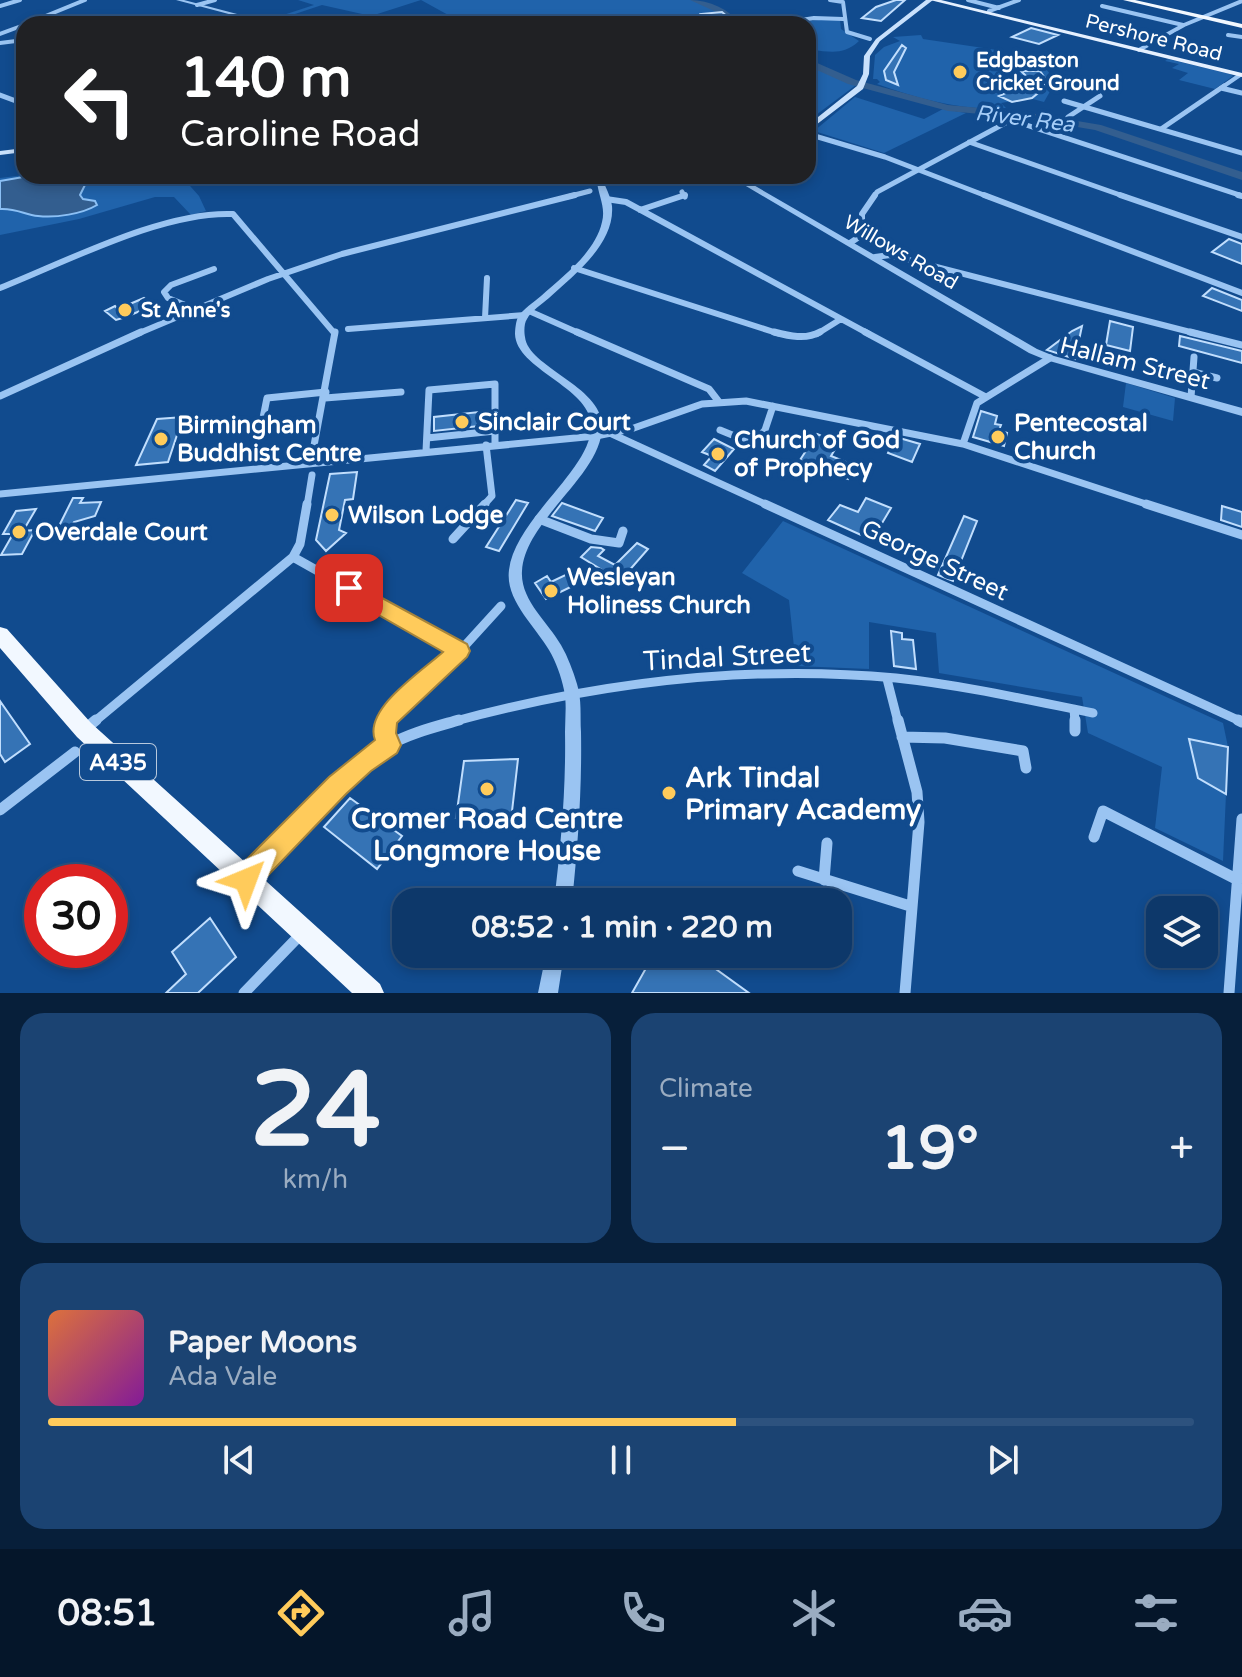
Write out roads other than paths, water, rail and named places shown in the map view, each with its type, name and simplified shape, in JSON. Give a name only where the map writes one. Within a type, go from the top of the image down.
[{"type":"highway","points":[[1126,0],[1242,26]]},
{"type":"highway","name":"A435","points":[[0,635],[84,730],[371,993]]},
{"type":"main road","points":[[857,55],[920,0]]},
{"type":"main road","points":[[891,25],[932,0]]},
{"type":"main road","name":"Pershore Road","points":[[932,0],[1241,75]]},
{"type":"main road","name":"Pershore Road","points":[[945,0],[1012,19]]},
{"type":"main road","points":[[816,125],[862,83],[874,39]]},
{"type":"main road","points":[[857,55],[867,56]]},
{"type":"main road","points":[[857,55],[862,83]]},
{"type":"street","points":[[0,6],[20,0]]},
{"type":"street","points":[[45,16],[85,0]]},
{"type":"street","points":[[178,0],[240,16]]},
{"type":"street","points":[[197,5],[215,0]]},
{"type":"street","points":[[830,0],[843,2],[843,19],[849,33],[874,39]]},
{"type":"street","points":[[968,0],[999,8]]},
{"type":"street","points":[[989,11],[1019,0]]},
{"type":"street","points":[[1139,50],[1184,25],[1242,1]]},
{"type":"street","points":[[1102,6],[1184,25]]},
{"type":"street","points":[[816,18],[843,19]]},
{"type":"street","points":[[1099,22],[1163,37]]},
{"type":"street","points":[[1228,35],[1242,37]]},
{"type":"street","points":[[1161,129],[1241,75]]},
{"type":"street","points":[[1221,88],[1242,93]]},
{"type":"street","points":[[1068,117],[1100,96]]},
{"type":"street","points":[[1064,101],[1242,153]]},
{"type":"street","points":[[850,243],[862,235],[862,214],[872,197],[1006,120],[1016,120],[1242,196]]},
{"type":"street","points":[[816,135],[918,169],[1242,293]]},
{"type":"street","points":[[969,142],[1242,237]]},
{"type":"street","points":[[564,888],[575,766],[571,691],[557,651],[520,595],[515,572],[518,557],[539,519],[587,455],[596,436],[594,414],[583,399],[525,351],[520,342],[519,329],[527,313],[602,236],[608,216],[600,184]]},
{"type":"street","name":"Willows Road","points":[[747,184],[1050,358]]},
{"type":"street","points":[[0,396],[195,309],[285,273],[369,246],[590,191]]},
{"type":"street","points":[[640,210],[687,196],[682,192]]},
{"type":"street","points":[[606,199],[626,202],[984,396],[977,403],[963,444]]},
{"type":"street","points":[[0,288],[151,230],[203,214],[224,212],[240,221],[334,330],[336,336],[313,451]]},
{"type":"street","points":[[875,257],[890,255],[1242,345]]},
{"type":"street","points":[[574,268],[791,337],[813,336],[841,319]]},
{"type":"street","points":[[195,309],[168,298],[164,292],[171,285],[214,269]]},
{"type":"street","points":[[485,318],[487,278]]},
{"type":"street","points":[[348,329],[527,313],[709,389],[719,402]]},
{"type":"street","points":[[1191,397],[1194,357]]},
{"type":"street","name":"Hallam Street","points":[[984,396],[1050,358],[1242,412]]},
{"type":"street","points":[[1193,372],[1217,378]]},
{"type":"street","points":[[426,451],[429,390],[495,384],[495,431],[490,445],[492,496],[453,539]]},
{"type":"street","points":[[263,418],[267,398],[383,390],[401,392]]},
{"type":"street","points":[[0,494],[612,434],[702,404],[719,402],[773,406],[963,444],[1242,535]]},
{"type":"street","points":[[720,430],[749,442],[756,440],[765,432],[773,406]]},
{"type":"street","points":[[427,438],[495,431]]},
{"type":"street","name":"George Street","points":[[612,434],[1242,722]]},
{"type":"street","points":[[84,730],[293,557],[300,544],[312,475]]},
{"type":"street","points":[[539,519],[606,542],[619,543],[623,531]]},
{"type":"street","points":[[293,557],[460,651]]},
{"type":"street","points":[[389,745],[384,723],[389,716],[460,651],[501,606]]},
{"type":"street","name":"Tindal Street","points":[[246,880],[362,762],[389,745],[478,715],[571,691],[719,675],[887,679],[1006,695],[1093,713]]},
{"type":"street","points":[[887,679],[917,792],[919,822],[905,993]]},
{"type":"street","points":[[1074,709],[1075,731]]},
{"type":"street","points":[[902,737],[945,738],[1023,751],[1026,768]]},
{"type":"street","points":[[0,810],[75,752]]},
{"type":"street","points":[[1094,837],[1103,811],[1238,880]]},
{"type":"street","points":[[1229,993],[1242,819]]},
{"type":"street","points":[[824,880],[827,843]]},
{"type":"street","points":[[798,871],[910,906]]},
{"type":"street","points":[[244,993],[304,932]]},
{"type":"street","points":[[548,993],[552,968]]},
{"type":"waterway","name":"River Rea","points":[[694,0],[729,16]]},
{"type":"waterway","name":"River Rea","points":[[816,67],[852,82],[948,108],[1024,115],[1097,127],[1242,176]]},
{"type":"place","name":"Edgbaston Cricket Ground","points":[[960,72]]},
{"type":"place","name":"St Anne's","points":[[125,310]]},
{"type":"place","name":"Sinclair Court","points":[[462,422]]},
{"type":"place","name":"Pentecostal Church","points":[[998,437]]},
{"type":"place","name":"Birmingham Buddhist Centre","points":[[161,439]]},
{"type":"place","name":"Church of God of Prophecy","points":[[718,454]]},
{"type":"place","name":"Wilson Lodge","points":[[332,515]]},
{"type":"place","name":"Overdale Court","points":[[19,532]]},
{"type":"place","name":"Wesleyan Holiness Church","points":[[551,591]]},
{"type":"place","name":"Cromer Road Centre Longmore House","points":[[487,789]]},
{"type":"place","name":"Ark Tindal Primary Academy","points":[[669,793]]}]
